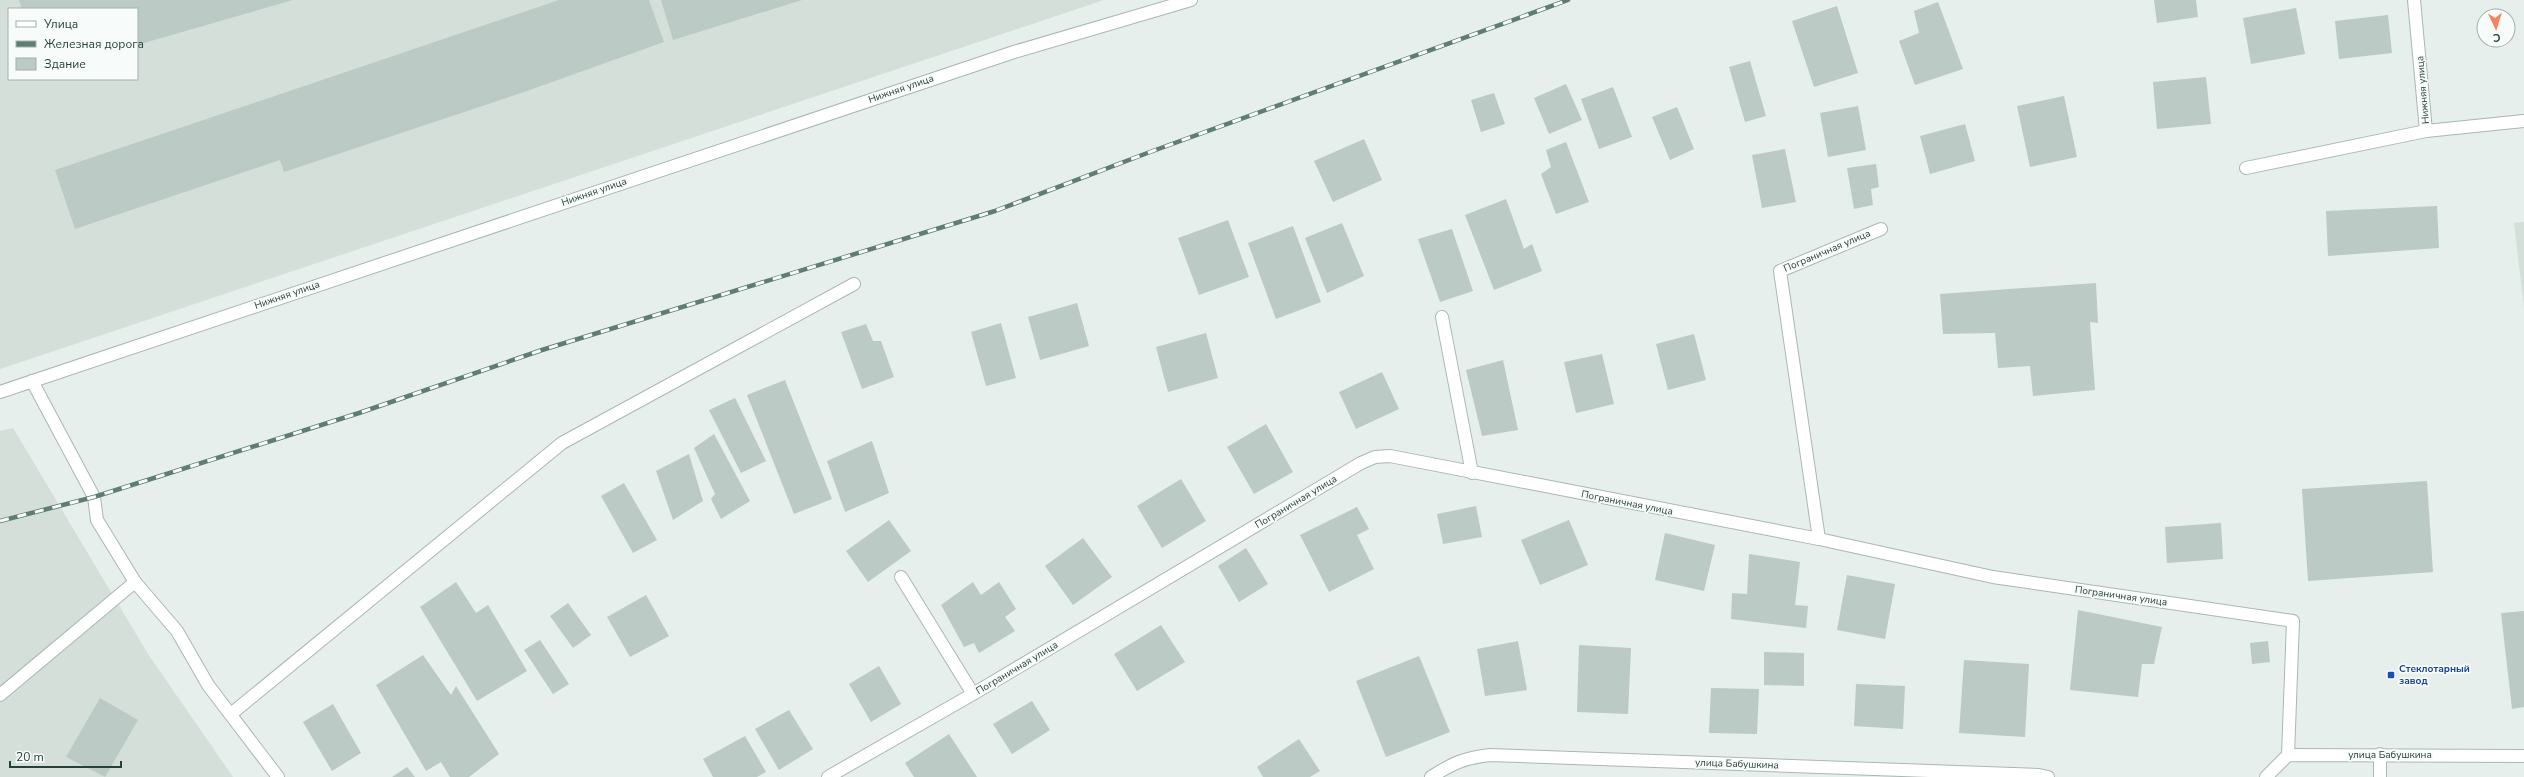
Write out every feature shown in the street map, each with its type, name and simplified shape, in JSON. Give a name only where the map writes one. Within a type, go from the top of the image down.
[{"type":"street","name":"Нижняя улица","points":[[0,392],[1014,52],[1191,0]]},
{"type":"street","name":"Нижняя улица","points":[[2414,0],[2426,131],[2524,121]]},
{"type":"street","points":[[2246,168],[2426,131]]},
{"type":"street","name":"Пограничная улица","points":[[1819,539],[1780,271],[1881,229]]},
{"type":"street","points":[[231,714],[562,444],[854,284]]},
{"type":"street","points":[[1442,317],[1472,474]]},
{"type":"street","points":[[32,381],[94,497],[97,520],[135,582],[177,631],[208,685],[278,777]]},
{"type":"street","name":"Пограничная улица","points":[[828,777],[973,694],[1361,463],[1375,457],[1390,456],[1472,474],[1819,539],[1993,578],[2293,621],[2288,755]]},
{"type":"street","points":[[901,577],[973,694]]},
{"type":"street","points":[[0,695],[135,582]]},
{"type":"street","points":[[2380,754],[2380,777]]},
{"type":"street","name":"улица Бабушкина","points":[[2288,755],[2380,754],[2524,756]]},
{"type":"street","name":"улица Бабушкина","points":[[1431,777],[1451,764],[1465,758],[1490,755],[2039,774],[2048,777]]},
{"type":"street","points":[[2266,777],[2288,755]]},
{"type":"shaded area","points":[[0,0],[1104,0],[0,369]]},
{"type":"shaded area","points":[[2524,222],[2524,308],[2514,223]]},
{"type":"shaded area","points":[[13,428],[148,654],[233,777],[0,777],[0,431]]},
{"type":"building","points":[[19,0],[293,0],[138,45],[138,8],[22,8]]},
{"type":"building","points":[[559,0],[649,0],[664,42],[527,91],[284,172],[280,160],[75,229],[55,170]]},
{"type":"building","points":[[661,0],[802,0],[673,40]]},
{"type":"building","points":[[2154,0],[2196,0],[2198,17],[2157,23]]},
{"type":"building","points":[[1938,2],[1963,69],[1915,85],[1899,41],[1919,33],[1914,11]]},
{"type":"building","points":[[1837,6],[1858,73],[1814,87],[1792,21]]},
{"type":"building","points":[[2296,8],[2305,54],[2251,64],[2243,18]]},
{"type":"building","points":[[2388,15],[2392,53],[2339,59],[2335,21]]},
{"type":"building","points":[[1750,61],[1766,116],[1745,122],[1729,67]]},
{"type":"building","points":[[2206,77],[2211,124],[2157,129],[2153,82]]},
{"type":"building","points":[[1566,84],[1582,120],[1549,134],[1534,98]]},
{"type":"building","points":[[1613,87],[1632,137],[1599,149],[1581,99]]},
{"type":"building","points":[[1494,93],[1505,124],[1481,132],[1471,100]]},
{"type":"building","points":[[2064,96],[2077,157],[2030,167],[2017,106]]},
{"type":"building","points":[[1858,106],[1866,150],[1828,157],[1820,113]]},
{"type":"building","points":[[1677,107],[1694,149],[1670,160],[1652,117]]},
{"type":"building","points":[[1965,124],[1975,161],[1930,174],[1920,136]]},
{"type":"building","points":[[1364,139],[1382,180],[1333,202],[1314,161]]},
{"type":"building","points":[[1566,142],[1589,202],[1556,214],[1541,174],[1551,167],[1546,150]]},
{"type":"building","points":[[1785,149],[1796,202],[1762,208],[1752,155]]},
{"type":"building","points":[[1876,164],[1879,187],[1871,189],[1873,205],[1854,209],[1847,168]]},
{"type":"building","points":[[1506,199],[1524,249],[1532,244],[1542,271],[1494,290],[1465,215]]},
{"type":"building","points":[[2437,206],[2439,248],[2328,256],[2326,211]]},
{"type":"building","points":[[1228,220],[1249,277],[1199,295],[1178,238]]},
{"type":"building","points":[[1342,223],[1364,276],[1327,293],[1305,238]]},
{"type":"building","points":[[1293,226],[1321,302],[1276,319],[1248,243]]},
{"type":"building","points":[[1452,229],[1473,291],[1440,302],[1418,239]]},
{"type":"building","points":[[2096,283],[2098,323],[2090,322],[2095,390],[2033,396],[2030,366],[1998,368],[1995,333],[1943,334],[1940,294]]},
{"type":"building","points":[[1077,303],[1089,346],[1040,360],[1028,317]]},
{"type":"building","points":[[1001,323],[1016,378],[986,386],[971,332]]},
{"type":"building","points":[[866,324],[873,341],[881,341],[894,377],[862,389],[841,332]]},
{"type":"building","points":[[1206,333],[1218,378],[1168,392],[1156,347]]},
{"type":"building","points":[[1694,334],[1706,380],[1668,390],[1656,344]]},
{"type":"building","points":[[1602,354],[1614,404],[1576,413],[1564,362]]},
{"type":"building","points":[[1503,360],[1518,430],[1482,436],[1466,370]]},
{"type":"building","points":[[1382,372],[1399,409],[1356,429],[1339,392]]},
{"type":"building","points":[[785,380],[832,499],[794,514],[747,395]]},
{"type":"building","points":[[735,398],[766,461],[741,473],[709,410]]},
{"type":"building","points":[[1266,424],[1293,472],[1254,494],[1227,447]]},
{"type":"building","points":[[714,434],[750,501],[721,519],[711,499],[715,494],[694,448]]},
{"type":"building","points":[[872,441],[889,493],[845,512],[827,461]]},
{"type":"building","points":[[689,454],[703,501],[673,520],[656,471]]},
{"type":"building","points":[[1181,479],[1206,521],[1162,548],[1137,506]]},
{"type":"building","points":[[2427,481],[2433,572],[2308,581],[2302,489]]},
{"type":"building","points":[[624,483],[657,540],[633,553],[601,496]]},
{"type":"building","points":[[1476,506],[1482,537],[1443,544],[1437,514]]},
{"type":"building","points":[[1357,507],[1369,529],[1357,535],[1374,569],[1329,592],[1300,535]]},
{"type":"building","points":[[889,520],[911,551],[868,582],[846,551]]},
{"type":"building","points":[[1569,520],[1588,565],[1540,585],[1521,540]]},
{"type":"building","points":[[2221,523],[2223,559],[2167,563],[2165,527]]},
{"type":"building","points":[[1665,533],[1715,545],[1704,591],[1655,580]]},
{"type":"building","points":[[1083,538],[1112,577],[1073,605],[1045,566]]},
{"type":"building","points":[[1246,548],[1268,584],[1239,602],[1218,566]]},
{"type":"building","points":[[1749,554],[1800,562],[1795,605],[1808,606],[1806,628],[1731,619],[1732,593],[1747,594]]},
{"type":"building","points":[[1847,575],[1895,584],[1885,639],[1837,630]]},
{"type":"building","points":[[456,582],[476,613],[488,605],[527,671],[477,701],[420,607]]},
{"type":"building","points":[[973,582],[981,595],[999,582],[1016,609],[1005,617],[1015,631],[979,653],[974,643],[964,647],[941,605]]},
{"type":"building","points":[[646,595],[669,636],[630,657],[607,617]]},
{"type":"building","points":[[568,603],[591,635],[573,648],[550,616]]},
{"type":"building","points":[[2078,610],[2162,627],[2154,664],[2142,664],[2138,697],[2070,690]]},
{"type":"building","points":[[2524,611],[2524,707],[2512,709],[2501,613]]},
{"type":"building","points":[[1161,625],[1185,662],[1137,691],[1114,654]]},
{"type":"building","points":[[540,640],[569,684],[553,694],[524,650]]},
{"type":"building","points":[[1518,641],[1527,690],[1485,696],[1477,649]]},
{"type":"building","points":[[2268,641],[2270,662],[2252,664],[2250,643]]},
{"type":"building","points":[[1579,645],[1631,648],[1628,714],[1577,712]]},
{"type":"building","points":[[1764,652],[1804,653],[1804,686],[1764,685]]},
{"type":"building","points":[[423,655],[451,695],[456,686],[499,754],[469,777],[450,777],[441,762],[426,771],[376,685]]},
{"type":"building","points":[[1419,656],[1450,732],[1386,757],[1356,681]]},
{"type":"building","points":[[1964,660],[2029,664],[2025,737],[1959,733]]},
{"type":"building","points":[[879,666],[901,704],[871,722],[849,684]]},
{"type":"building","points":[[1856,684],[1905,686],[1903,729],[1854,726]]},
{"type":"building","points":[[1711,688],[1759,689],[1757,734],[1709,733]]},
{"type":"building","points":[[100,698],[138,720],[105,777],[66,757]]},
{"type":"building","points":[[1032,701],[1050,730],[1012,754],[993,724]]},
{"type":"building","points":[[333,704],[361,753],[332,771],[303,722]]},
{"type":"building","points":[[789,710],[813,749],[779,770],[755,729]]},
{"type":"building","points":[[949,734],[977,777],[914,777],[905,763]]},
{"type":"building","points":[[745,736],[766,772],[757,777],[713,777],[703,759]]},
{"type":"building","points":[[1299,739],[1320,771],[1310,777],[1263,777],[1257,767]]},
{"type":"building","points":[[407,767],[415,777],[392,777]]},
{"type":"railway","points":[[0,521],[94,497],[359,413],[542,350],[995,211],[1150,152],[1568,0]]},
{"type":"place","name":"Стеклотарный завод","points":[[2391,675]]}]
